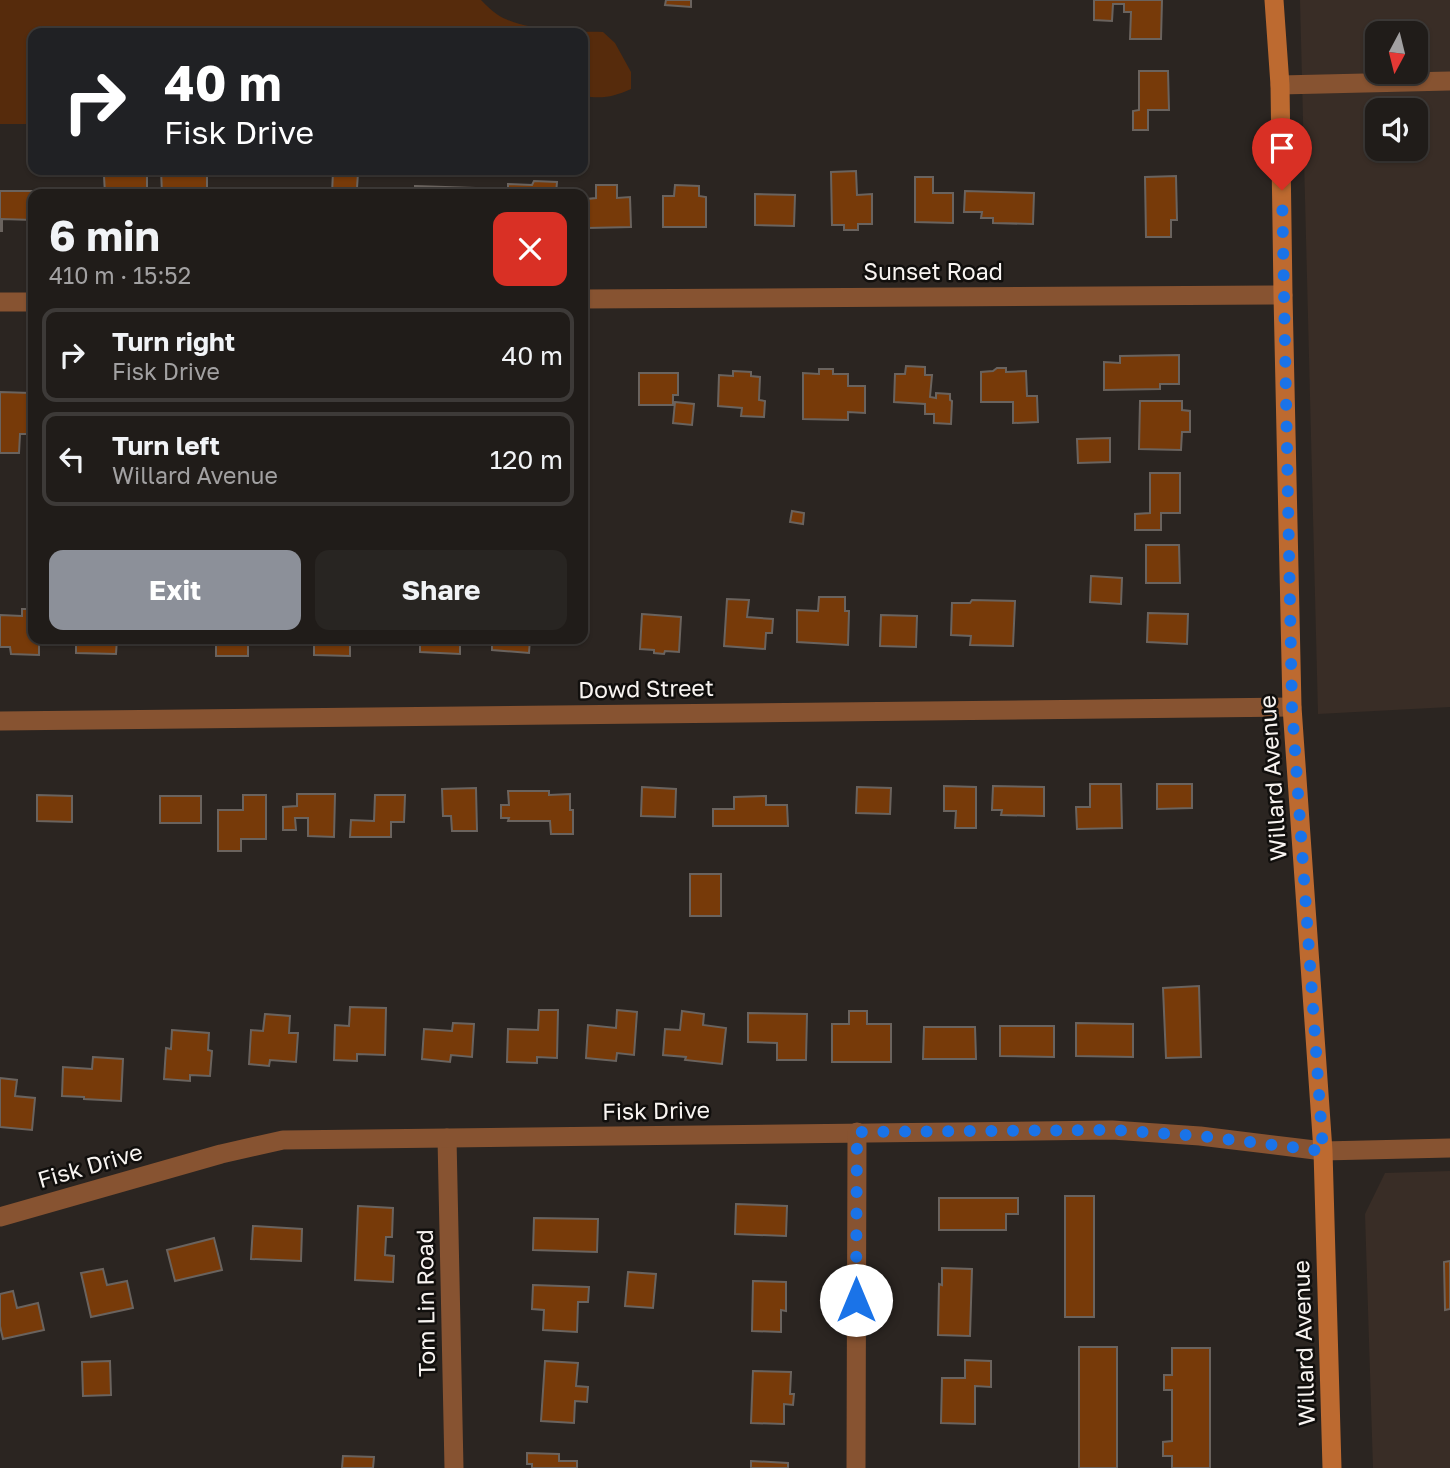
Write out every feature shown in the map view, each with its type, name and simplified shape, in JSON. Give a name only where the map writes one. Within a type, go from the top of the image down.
[{"type":"main road","name":"Willard Avenue","points":[[1274,0],[1280,85],[1292,707],[1323,1151],[1332,1468]]},
{"type":"street","points":[[1280,85],[1450,81]]},
{"type":"street","name":"Sunset Road","points":[[588,299],[1283,295]]},
{"type":"street","points":[[0,302],[28,302]]},
{"type":"street","name":"Dowd Street","points":[[0,721],[1292,707]]},
{"type":"street","name":"Fisk Drive","points":[[0,1217],[221,1154],[283,1140],[1112,1130],[1200,1136],[1323,1151],[1450,1148]]},
{"type":"street","points":[[856,1468],[857,1132]]},
{"type":"street","name":"Tom Lin Road","points":[[447,1138],[454,1468]]},
{"type":"shaded area","points":[[0,0],[481,0],[508,20],[540,28],[28,28],[28,124],[0,124]]},
{"type":"shaded area","points":[[1300,0],[1450,0],[1450,707],[1318,714]]},
{"type":"shaded area","points":[[588,32],[603,32],[615,43],[631,72],[631,89],[608,97],[588,96]]},
{"type":"shaded area","points":[[1450,1171],[1450,1468],[1373,1468],[1365,1214],[1385,1173]]},
{"type":"building","points":[[666,0],[691,0],[691,7],[665,5]]},
{"type":"building","points":[[1094,0],[1162,0],[1161,39],[1130,39],[1131,12],[1124,12],[1124,4],[1113,4],[1112,21],[1094,20]]},
{"type":"building","points":[[1139,71],[1168,71],[1169,110],[1148,110],[1148,130],[1133,130],[1133,111],[1139,110]]},
{"type":"building","points":[[856,171],[857,195],[872,194],[872,224],[858,224],[858,230],[844,230],[844,225],[832,225],[831,172]]},
{"type":"building","points":[[147,175],[147,189],[105,189],[104,176]]},
{"type":"building","points":[[161,175],[207,175],[207,189],[162,189]]},
{"type":"building","points":[[333,175],[358,175],[357,188],[376,189],[332,189]]},
{"type":"building","points":[[1176,176],[1177,220],[1171,220],[1171,237],[1146,237],[1145,177]]},
{"type":"building","points":[[915,177],[933,177],[933,193],[953,193],[953,223],[915,222]]},
{"type":"building","points":[[534,181],[557,182],[556,189],[508,189],[508,184],[532,185]]},
{"type":"building","points":[[596,185],[617,185],[617,198],[630,197],[631,227],[588,228],[588,199],[596,198]]},
{"type":"building","points":[[675,185],[699,186],[699,196],[706,197],[706,227],[663,227],[663,196],[674,196]]},
{"type":"building","points":[[415,186],[475,188],[475,189],[415,189]]},
{"type":"building","points":[[0,191],[28,191],[28,220],[2,219],[0,231]]},
{"type":"building","points":[[965,191],[1034,193],[1033,224],[993,223],[993,218],[981,218],[982,212],[964,212]]},
{"type":"building","points":[[755,194],[795,195],[794,226],[755,225]]},
{"type":"building","points":[[1179,355],[1179,384],[1160,384],[1160,389],[1104,390],[1104,362],[1120,363],[1120,356]]},
{"type":"building","points":[[906,366],[925,367],[925,375],[932,375],[930,397],[936,398],[936,393],[950,394],[951,424],[934,423],[934,414],[925,414],[925,404],[894,402],[895,374],[905,374]]},
{"type":"building","points":[[1006,368],[1006,372],[1026,371],[1027,396],[1037,396],[1038,422],[1013,423],[1013,402],[981,402],[981,372]]},
{"type":"building","points":[[819,369],[833,369],[833,374],[848,374],[848,386],[865,386],[865,413],[848,412],[848,420],[803,419],[803,373],[819,374]]},
{"type":"building","points":[[733,371],[751,372],[751,376],[760,377],[759,400],[765,401],[764,417],[741,416],[742,408],[718,406],[719,375],[733,376]]},
{"type":"building","points":[[639,373],[678,373],[678,395],[673,395],[673,405],[639,405]]},
{"type":"building","points":[[0,392],[28,393],[28,434],[20,434],[19,453],[0,453]]},
{"type":"building","points":[[1140,401],[1182,401],[1182,410],[1190,411],[1190,432],[1182,432],[1181,450],[1139,449]]},
{"type":"building","points":[[675,402],[694,404],[692,425],[673,423]]},
{"type":"building","points":[[1110,438],[1110,462],[1078,463],[1077,439]]},
{"type":"building","points":[[1150,473],[1180,473],[1180,513],[1161,513],[1161,530],[1135,530],[1135,514],[1150,513]]},
{"type":"building","points":[[792,511],[804,513],[803,524],[790,522]]},
{"type":"building","points":[[1146,545],[1179,545],[1180,583],[1146,583]]},
{"type":"building","points":[[1091,576],[1122,578],[1121,604],[1090,602]]},
{"type":"building","points":[[819,597],[845,597],[845,611],[849,611],[848,645],[797,642],[797,610],[818,611]]},
{"type":"building","points":[[727,599],[749,600],[747,617],[773,619],[772,633],[766,633],[765,649],[724,646]]},
{"type":"building","points":[[972,600],[1015,601],[1013,646],[970,645],[971,636],[951,635],[952,603],[970,603]]},
{"type":"building","points":[[22,609],[28,609],[28,644],[39,644],[39,655],[11,654],[10,647],[0,647],[0,615],[22,616]]},
{"type":"building","points":[[1148,613],[1188,614],[1187,644],[1147,642]]},
{"type":"building","points":[[642,614],[681,617],[679,652],[665,651],[664,654],[640,649]]},
{"type":"building","points":[[881,615],[917,616],[916,647],[880,646]]},
{"type":"building","points":[[76,644],[117,644],[116,654],[76,653]]},
{"type":"building","points":[[216,644],[268,644],[248,645],[248,656],[216,656]]},
{"type":"building","points":[[314,644],[350,644],[350,656],[314,655]]},
{"type":"building","points":[[420,644],[460,644],[460,654],[420,652]]},
{"type":"building","points":[[492,644],[530,644],[529,653],[492,650]]},
{"type":"building","points":[[1090,784],[1121,784],[1122,828],[1077,829],[1076,807],[1090,807]]},
{"type":"building","points":[[1157,784],[1192,784],[1192,808],[1157,809]]},
{"type":"building","points":[[944,786],[976,787],[976,828],[955,828],[956,811],[944,811]]},
{"type":"building","points":[[993,786],[1044,787],[1044,816],[1001,815],[1002,810],[992,810]]},
{"type":"building","points":[[642,787],[676,789],[675,817],[641,816]]},
{"type":"building","points":[[857,787],[891,788],[890,814],[856,813]]},
{"type":"building","points":[[476,788],[477,831],[452,831],[451,816],[443,816],[442,789]]},
{"type":"building","points":[[508,791],[570,794],[573,834],[551,834],[550,821],[508,821],[509,818],[501,818],[501,805],[509,805]]},
{"type":"building","points":[[297,794],[335,794],[334,837],[308,836],[308,818],[295,818],[296,830],[283,830],[283,807],[297,806]]},
{"type":"building","points":[[37,795],[72,796],[72,822],[37,821]]},
{"type":"building","points":[[243,795],[266,795],[266,839],[241,839],[241,851],[218,851],[218,810],[243,810]]},
{"type":"building","points":[[375,795],[405,795],[404,822],[391,822],[391,837],[350,837],[351,820],[374,821]]},
{"type":"building","points":[[160,796],[201,796],[201,823],[160,823]]},
{"type":"building","points":[[766,796],[766,805],[787,805],[788,826],[713,826],[713,809],[734,809],[734,797]]},
{"type":"building","points":[[690,874],[721,874],[721,916],[690,916]]},
{"type":"building","points":[[1199,986],[1201,1057],[1166,1058],[1163,988]]},
{"type":"building","points":[[350,1007],[386,1008],[385,1055],[357,1054],[357,1061],[334,1060],[335,1025],[349,1026]]},
{"type":"building","points":[[539,1010],[558,1010],[557,1058],[537,1057],[537,1063],[507,1062],[508,1029],[538,1030]]},
{"type":"building","points":[[617,1010],[637,1012],[634,1055],[617,1053],[616,1061],[586,1058],[588,1025],[616,1028]]},
{"type":"building","points":[[682,1011],[704,1014],[703,1025],[726,1028],[722,1064],[663,1055],[665,1029],[680,1030]]},
{"type":"building","points":[[849,1011],[867,1011],[867,1024],[891,1024],[891,1062],[832,1062],[832,1024],[849,1024]]},
{"type":"building","points":[[748,1013],[807,1014],[806,1060],[777,1060],[777,1043],[748,1042]]},
{"type":"building","points":[[265,1014],[290,1016],[289,1033],[298,1033],[296,1062],[270,1060],[269,1066],[249,1064],[251,1030],[263,1031]]},
{"type":"building","points":[[453,1023],[474,1024],[472,1057],[451,1055],[450,1062],[422,1059],[424,1029],[452,1031]]},
{"type":"building","points":[[1076,1023],[1133,1024],[1133,1057],[1076,1056]]},
{"type":"building","points":[[1000,1026],[1054,1026],[1054,1057],[1000,1056]]},
{"type":"building","points":[[924,1027],[975,1027],[976,1059],[923,1059]]},
{"type":"building","points":[[172,1030],[209,1033],[208,1050],[212,1051],[210,1076],[190,1075],[190,1081],[164,1079],[166,1048],[171,1049]]},
{"type":"building","points":[[93,1057],[123,1059],[121,1101],[62,1096],[63,1067],[92,1069]]},
{"type":"building","points":[[0,1078],[17,1080],[15,1096],[35,1098],[32,1130],[0,1127]]},
{"type":"building","points":[[1065,1196],[1094,1196],[1094,1317],[1065,1317]]},
{"type":"building","points":[[939,1198],[1018,1198],[1018,1214],[1006,1214],[1006,1230],[939,1230]]},
{"type":"building","points":[[736,1204],[787,1206],[786,1236],[735,1234]]},
{"type":"building","points":[[358,1206],[393,1208],[392,1237],[386,1237],[385,1255],[394,1256],[393,1282],[355,1280]]},
{"type":"building","points":[[534,1218],[598,1219],[597,1252],[533,1250]]},
{"type":"building","points":[[253,1226],[302,1229],[301,1261],[251,1259]]},
{"type":"building","points":[[214,1238],[222,1270],[175,1281],[167,1250]]},
{"type":"building","points":[[1450,1261],[1450,1309],[1445,1310],[1444,1262]]},
{"type":"building","points":[[942,1268],[972,1269],[970,1336],[938,1335]]},
{"type":"building","points":[[103,1269],[107,1285],[127,1281],[133,1308],[91,1317],[81,1273]]},
{"type":"building","points":[[628,1272],[656,1274],[653,1308],[625,1306]]},
{"type":"building","points":[[753,1281],[786,1282],[786,1311],[781,1310],[781,1332],[752,1331]]},
{"type":"building","points":[[533,1285],[589,1287],[588,1302],[578,1302],[577,1332],[543,1330],[544,1310],[532,1309]]},
{"type":"building","points":[[13,1291],[17,1308],[38,1303],[44,1330],[3,1339],[0,1326],[0,1294]]},
{"type":"building","points":[[1079,1347],[1117,1347],[1117,1468],[1079,1468]]},
{"type":"building","points":[[1172,1348],[1210,1348],[1210,1468],[1172,1468],[1172,1456],[1163,1456],[1163,1442],[1172,1441],[1172,1390],[1164,1390],[1164,1375],[1172,1375]]},
{"type":"building","points":[[965,1360],[991,1361],[991,1387],[975,1386],[975,1424],[941,1423],[942,1378],[965,1378]]},
{"type":"building","points":[[110,1361],[111,1395],[83,1396],[82,1362]]},
{"type":"building","points":[[545,1361],[578,1363],[576,1386],[588,1387],[587,1402],[575,1401],[574,1423],[541,1421]]},
{"type":"building","points":[[753,1371],[791,1372],[790,1394],[794,1394],[793,1405],[784,1404],[784,1424],[751,1423]]},
{"type":"building","points":[[527,1453],[559,1454],[559,1461],[577,1461],[577,1468],[532,1468],[532,1464],[527,1464]]},
{"type":"building","points":[[343,1456],[374,1457],[373,1468],[342,1468]]},
{"type":"building","points":[[751,1461],[788,1463],[788,1468],[751,1468]]},
{"type":"route","points":[[856,1300],[857,1132],[1112,1130],[1200,1136],[1323,1151],[1292,707],[1282,190]]}]
